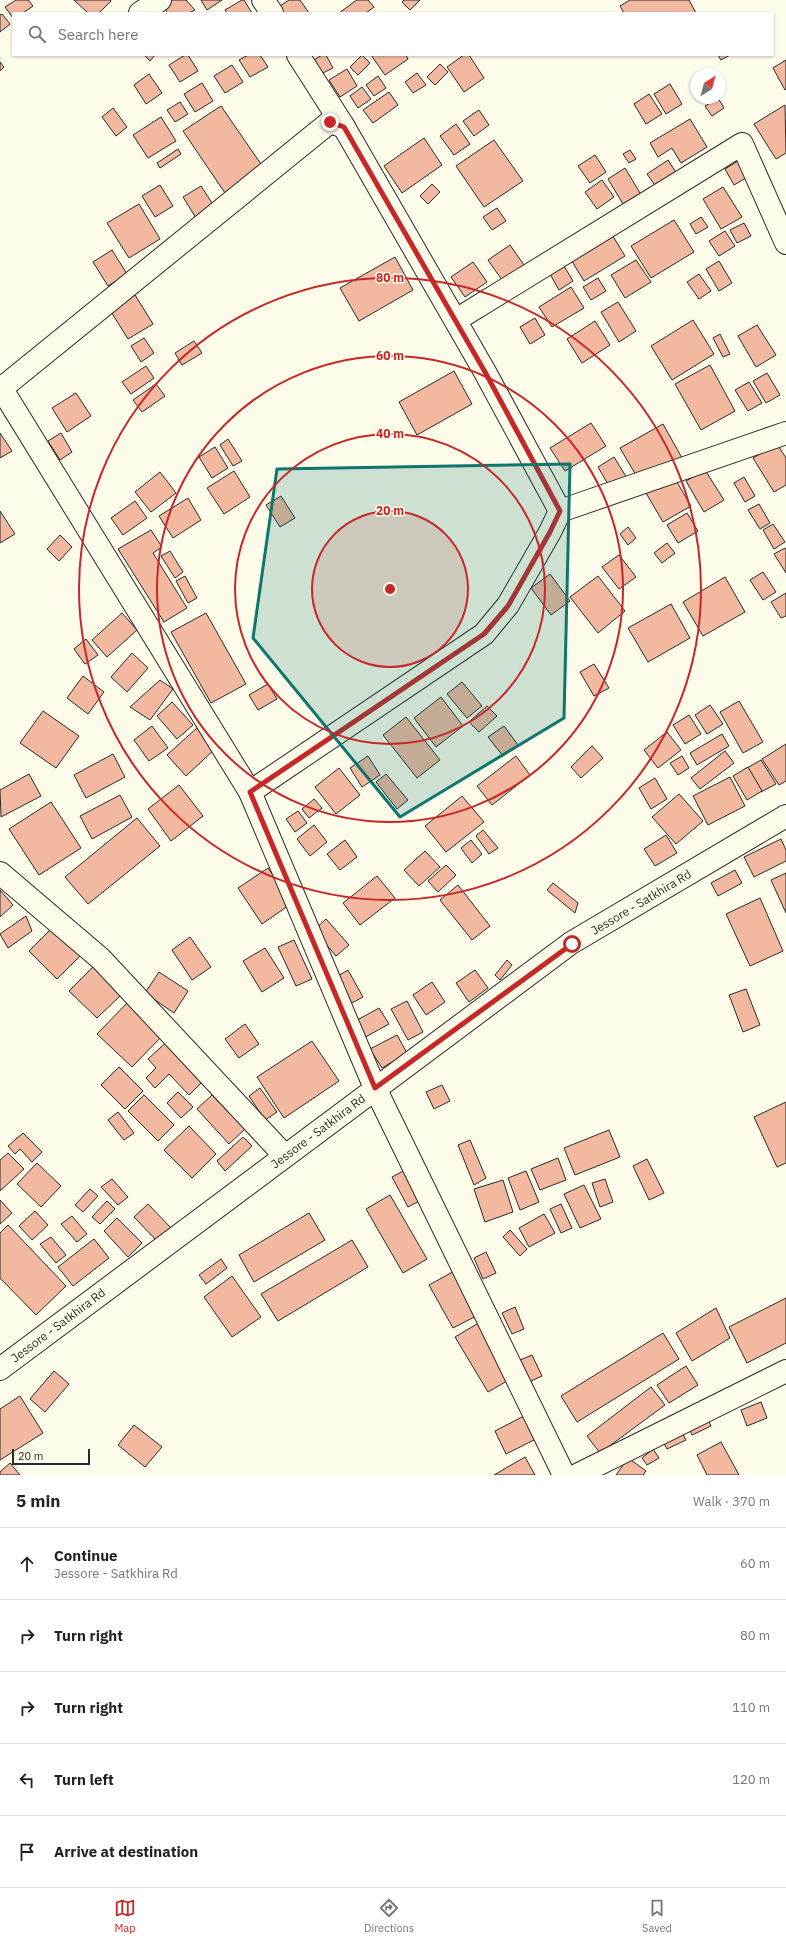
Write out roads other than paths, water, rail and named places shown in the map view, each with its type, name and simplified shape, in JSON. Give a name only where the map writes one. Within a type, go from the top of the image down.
[{"type":"street","points":[[142,12],[160,0]]},
{"type":"street","points":[[263,0],[271,12]]},
{"type":"street","points":[[299,56],[344,127],[456,320],[560,511]]},
{"type":"street","points":[[344,127],[330,122],[1,387],[250,792],[375,1088],[564,1475]]},
{"type":"street","points":[[456,320],[742,144],[786,243]]},
{"type":"street","points":[[250,792],[484,634],[508,606],[550,532],[560,511],[786,433]]},
{"type":"street","name":"Jessore - Satkhira Rd","points":[[0,1369],[375,1088],[572,944],[786,816]]},
{"type":"street","points":[[0,873],[101,959],[284,1156]]},
{"type":"street","points":[[577,1475],[786,1371]]}]
